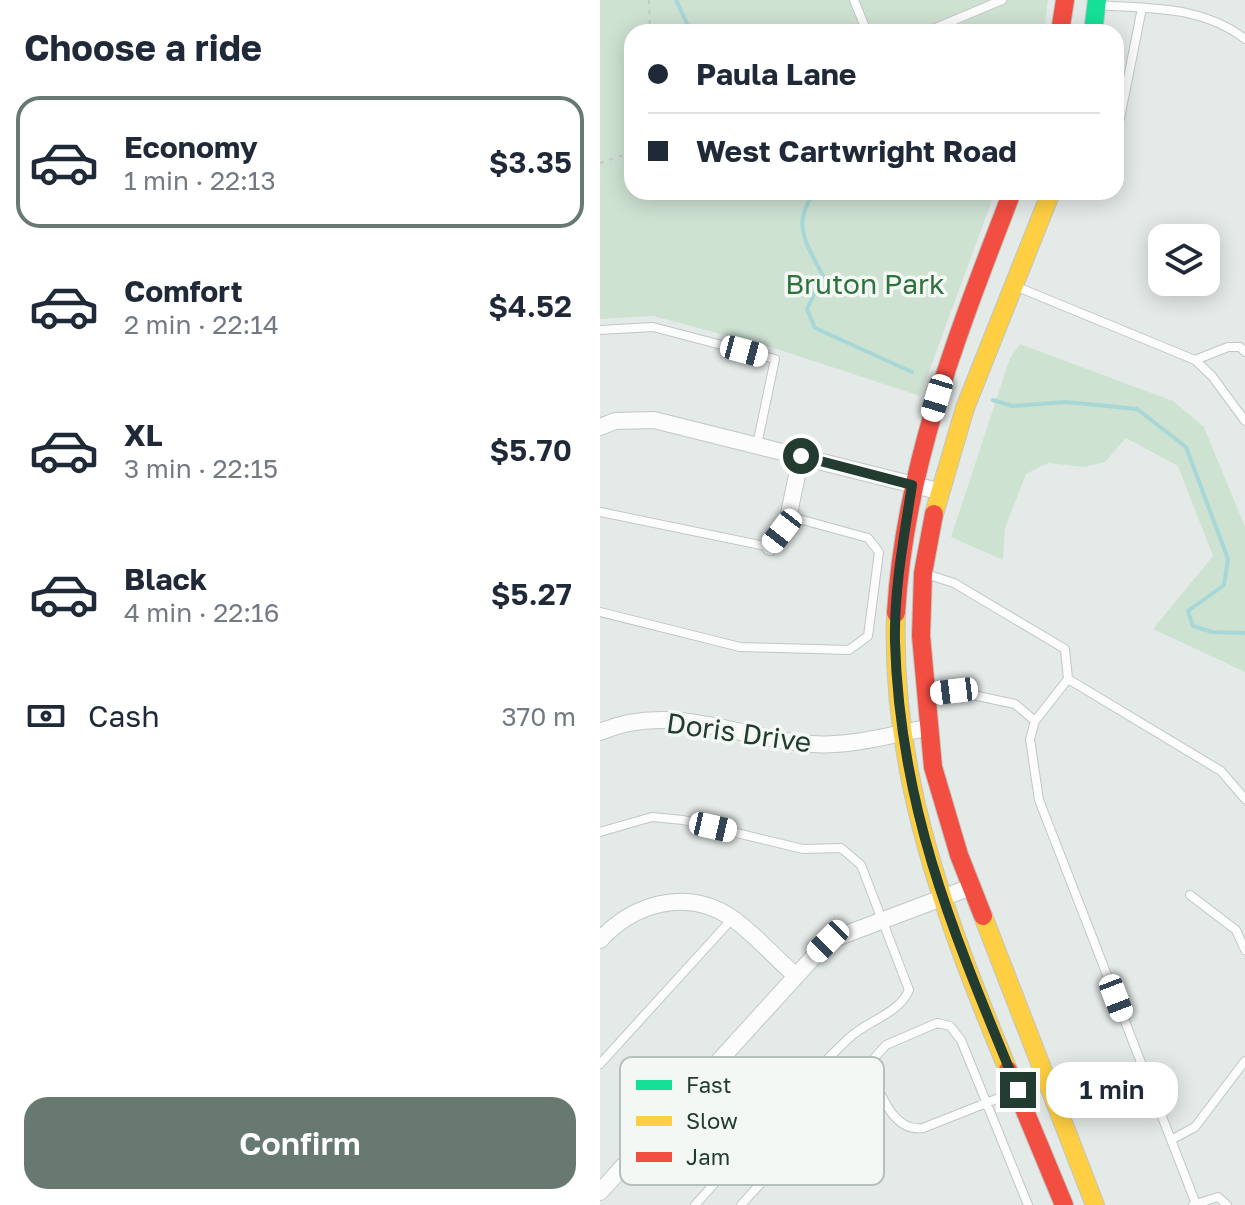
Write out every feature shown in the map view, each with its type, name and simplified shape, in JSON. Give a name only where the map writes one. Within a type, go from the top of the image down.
[{"type":"main road","points":[[1062,24],[1068,0],[1097,2],[1094,24]]},
{"type":"main road","points":[[1009,200],[937,398],[912,485],[898,573],[895,640],[901,733],[919,825],[941,898],[1064,1205]]},
{"type":"main road","points":[[1048,200],[965,408],[938,491],[923,573],[921,636],[927,728],[933,767],[971,887],[1095,1205]]},
{"type":"main road","points":[[982,271],[1015,286]]},
{"type":"street","points":[[600,427],[615,421],[654,420],[938,491]]},
{"type":"street","points":[[770,547],[788,516],[801,456]]},
{"type":"street","name":"Doris Drive","points":[[600,732],[642,720],[676,719],[812,744],[927,728]]},
{"type":"street","points":[[720,1057],[794,974],[828,941],[971,887]]},
{"type":"street","points":[[600,940],[638,910],[662,902],[693,903],[732,919],[794,974]]},
{"type":"street","points":[[600,1192],[620,1170]]},
{"type":"lane","points":[[854,0],[864,24]]},
{"type":"lane","points":[[945,24],[1002,0]]},
{"type":"lane","points":[[1097,2],[1142,8],[1165,7],[1207,18],[1245,39]]},
{"type":"lane","points":[[1124,98],[1142,8]]},
{"type":"lane","points":[[1015,286],[1195,360],[1212,376],[1245,421]]},
{"type":"lane","points":[[600,330],[653,327],[775,359],[757,445]]},
{"type":"lane","points":[[1195,360],[1228,347],[1240,347],[1245,352]]},
{"type":"lane","points":[[600,512],[770,547]]},
{"type":"lane","points":[[600,612],[740,647],[849,650],[868,636],[879,552],[868,538],[788,516]]},
{"type":"lane","points":[[923,573],[954,583],[1065,649],[1068,679],[1035,721],[1030,739],[1039,800],[1194,1204],[1218,1197],[1227,1205]]},
{"type":"lane","points":[[1068,679],[1221,771],[1245,799]]},
{"type":"lane","points":[[925,695],[954,691],[1015,704],[1035,721]]},
{"type":"lane","points":[[600,832],[652,817],[683,820],[803,849],[841,848],[861,865],[909,990],[904,1001],[858,1030],[829,1057]]},
{"type":"lane","points":[[1190,895],[1236,930],[1245,950]]},
{"type":"lane","points":[[600,1064],[732,919]]},
{"type":"lane","points":[[874,1057],[903,1034],[928,1024],[944,1023],[961,1040],[1028,1205]]},
{"type":"lane","points":[[1171,1140],[1195,1127],[1245,1061]]},
{"type":"lane","points":[[884,1097],[897,1122],[908,1129],[923,1128],[1018,1090]]},
{"type":"lane","points":[[695,1205],[713,1185]]},
{"type":"lane","points":[[741,1205],[759,1185]]},
{"type":"path","points":[[649,0],[650,24]]},
{"type":"path","points":[[600,163],[624,155]]},
{"type":"green space","name":"Bruton Park","points":[[600,0],[1048,0],[1045,24],[624,24],[624,200],[992,200],[920,396],[774,348],[653,316],[600,319]]},
{"type":"green space","points":[[1020,344],[1173,401],[1204,427],[1245,527],[1245,672],[1153,629],[1213,556],[1178,466],[1126,438],[1105,462],[1084,467],[1048,463],[1026,474],[1005,528],[1003,560],[951,537],[1010,358]]},
{"type":"waterway","points":[[676,0],[687,24]]},
{"type":"waterway","points":[[810,200],[802,224],[807,244],[823,276],[807,309],[815,328],[912,372]]},
{"type":"waterway","points":[[993,400],[1012,406],[1066,402],[1137,409],[1186,447],[1228,559],[1224,585],[1188,611],[1193,626],[1212,632],[1245,633]]},
{"type":"traffic: fast","points":[[1094,24],[1097,0]]},
{"type":"traffic: slow","points":[[934,514],[965,408],[1048,200]]},
{"type":"traffic: slow","points":[[896,613],[902,732],[913,790],[944,903],[1008,1070]]},
{"type":"traffic: slow","points":[[983,916],[1095,1205]]},
{"type":"traffic: jam","points":[[1061,24],[1065,0]]},
{"type":"traffic: jam","points":[[896,613],[901,558],[923,451],[954,347],[1009,200]]},
{"type":"traffic: jam","points":[[934,514],[923,573],[921,636],[933,767],[959,855],[983,916]]},
{"type":"traffic: jam","points":[[1008,1070],[1064,1205]]},
{"type":"route","points":[[801,456],[912,485],[898,573],[895,640],[901,733],[910,788],[941,898],[1018,1090]]}]
